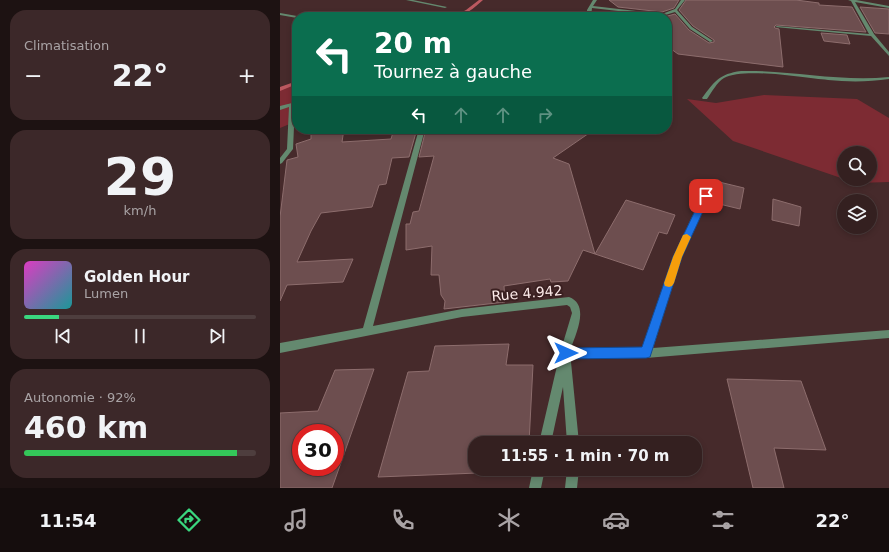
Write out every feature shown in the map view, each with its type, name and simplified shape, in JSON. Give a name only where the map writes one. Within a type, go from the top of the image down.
[{"type":"street","points":[[408,0],[445,6]]},
{"type":"street","points":[[588,12],[595,0]]},
{"type":"street","points":[[672,12],[676,11],[683,0]]},
{"type":"street","points":[[851,0],[889,6]]},
{"type":"street","points":[[851,0],[872,35],[889,55]]},
{"type":"street","points":[[591,7],[648,12]]},
{"type":"street","points":[[676,11],[691,28],[711,41]]},
{"type":"street","points":[[280,14],[292,16]]},
{"type":"street","points":[[777,27],[872,35]]},
{"type":"street","points":[[705,98],[722,76],[734,73],[755,72],[860,80],[889,78]]},
{"type":"street","points":[[280,108],[292,105],[290,149],[280,162]]},
{"type":"street","points":[[367,330],[421,134]]},
{"type":"street","points":[[646,353],[677,257],[706,196]]},
{"type":"street","name":"Rue 4.942","points":[[280,348],[367,330],[462,313],[569,301],[574,305],[576,313],[566,353]]},
{"type":"street","points":[[566,353],[646,353],[889,334]]},
{"type":"street","points":[[547,436],[566,353]]},
{"type":"street","points":[[566,353],[572,436]]},
{"type":"street","points":[[535,488],[538,476]]},
{"type":"street","points":[[571,488],[572,476]]},
{"type":"shaded area","points":[[292,84],[292,123],[280,128],[280,87]]},
{"type":"shaded area","points":[[764,95],[857,99],[889,118],[889,182],[877,182],[877,146],[837,146],[837,177],[733,141],[687,99],[716,103]]},
{"type":"building","points":[[609,0],[679,0],[674,8],[662,12],[618,7]]},
{"type":"building","points":[[686,0],[796,0],[819,3],[819,5],[852,7],[866,32],[776,25],[774,27],[779,29],[783,67],[678,54],[672,50],[672,15],[675,14],[689,30],[709,43],[714,42],[714,40],[693,26],[679,10]]},
{"type":"building","points":[[860,7],[889,9],[889,34],[875,33]]},
{"type":"building","points":[[821,33],[847,35],[850,44],[824,41]]},
{"type":"building","points":[[311,134],[343,134],[342,142],[391,139],[392,134],[416,134],[409,157],[392,158],[386,184],[379,185],[372,207],[321,213],[311,231],[297,262],[353,259],[343,282],[287,285],[280,301],[280,217],[287,160],[298,157],[296,144],[311,139]]},
{"type":"building","points":[[425,134],[588,134],[553,158],[569,164],[595,254],[583,250],[568,281],[551,282],[550,279],[504,286],[505,302],[444,309],[445,301],[441,295],[439,275],[431,275],[432,246],[406,250],[406,224],[410,224],[413,212],[419,211],[434,156],[419,157]]},
{"type":"building","points":[[715,181],[744,188],[740,209],[711,202]]},
{"type":"building","points":[[773,199],[801,207],[799,226],[772,220]]},
{"type":"building","points":[[626,200],[675,215],[667,234],[659,232],[643,270],[595,254]]},
{"type":"building","points":[[509,344],[506,365],[533,365],[529,436],[468,436],[468,473],[378,477],[408,372],[429,371],[435,346]]},
{"type":"building","points":[[374,369],[344,454],[344,424],[292,424],[292,476],[336,476],[332,488],[280,488],[280,413],[318,411],[335,370]]},
{"type":"building","points":[[727,379],[801,381],[826,450],[774,448],[784,488],[753,488]]},
{"type":"waterway","points":[[465,12],[481,0]]},
{"type":"waterway","points":[[280,89],[292,84]]},
{"type":"slow traffic","points":[[669,283],[677,257],[687,237]]},
{"type":"route","points":[[566,353],[646,353],[677,257],[706,196]]}]
